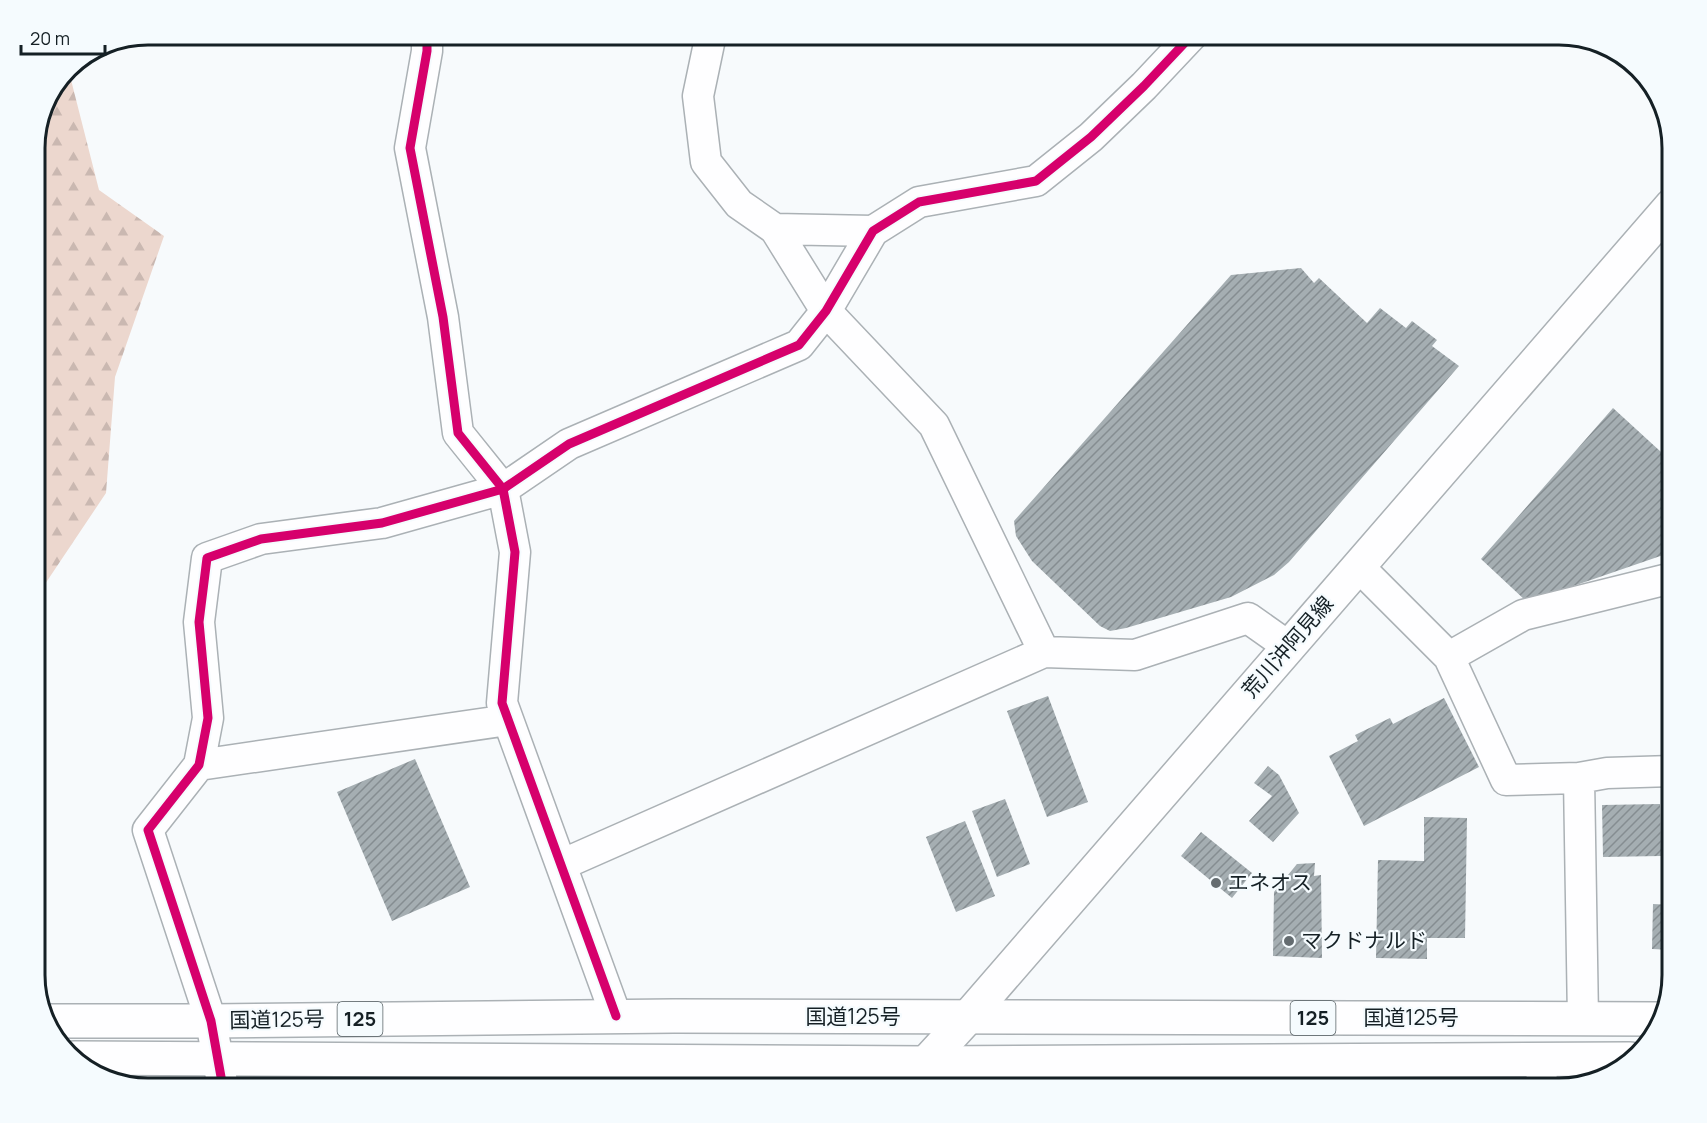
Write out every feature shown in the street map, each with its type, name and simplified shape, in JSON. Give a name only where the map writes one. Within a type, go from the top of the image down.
[{"type":"main road","name":"荒川沖阿見線","points":[[913,1078],[1662,217]]},
{"type":"main road","name":"国道125号","points":[[56,1021],[616,1016],[1652,1019]]},
{"type":"main road","name":"国道125号","points":[[89,1060],[220,1073],[926,1063],[1256,1063],[1541,1074],[1614,1062]]},
{"type":"street","points":[[427,45],[410,148],[443,317],[458,433],[503,489],[514,552],[502,703],[616,1016]]},
{"type":"street","points":[[709,45],[698,96],[706,162],[739,204],[776,229],[826,311],[933,425],[1044,652]]},
{"type":"street","points":[[220,1073],[211,1021],[148,830],[199,765],[208,718],[199,622],[207,558],[261,539],[382,524],[503,489],[569,444],[799,345],[826,311],[873,231],[919,202],[1036,181],[1091,137],[1183,45]]},
{"type":"street","points":[[776,229],[873,231]]},
{"type":"street","points":[[1358,566],[1449,657],[1506,780],[1579,778],[1607,773],[1662,771]]},
{"type":"street","points":[[1449,657],[1523,615],[1662,580]]},
{"type":"street","points":[[561,865],[1044,652],[1136,655],[1248,618],[1288,647]]},
{"type":"street","points":[[199,765],[508,720]]},
{"type":"street","points":[[1579,778],[1583,1019]]},
{"type":"green space","points":[[71,80],[99,190],[164,236],[115,377],[106,493],[45,584],[45,142],[56,103]]},
{"type":"building","points":[[1301,268],[1314,283],[1319,278],[1367,323],[1380,308],[1406,328],[1412,321],[1437,340],[1432,346],[1459,366],[1289,562],[1274,575],[1231,597],[1126,628],[1110,631],[1100,626],[1032,561],[1016,536],[1014,521],[1231,275]]},
{"type":"building","points":[[1613,408],[1662,453],[1662,555],[1527,602],[1481,559]]},
{"type":"building","points":[[1048,696],[1088,802],[1047,817],[1007,711]]},
{"type":"building","points":[[1444,698],[1479,767],[1364,826],[1329,756],[1358,741],[1355,735],[1390,718],[1393,724]]},
{"type":"building","points":[[415,759],[470,887],[392,921],[337,792]]},
{"type":"building","points":[[1268,766],[1279,775],[1299,813],[1273,842],[1249,821],[1272,796],[1254,783]]},
{"type":"building","points":[[1005,799],[1030,864],[997,877],[972,811]]},
{"type":"building","points":[[1660,804],[1661,856],[1603,857],[1602,805]]},
{"type":"building","points":[[1424,817],[1467,818],[1465,938],[1427,938],[1427,959],[1376,958],[1378,860],[1424,861]]},
{"type":"building","points":[[965,821],[995,896],[956,912],[926,837]]},
{"type":"building","points":[[1201,832],[1252,873],[1232,898],[1181,856]]},
{"type":"building","points":[[1315,863],[1314,876],[1321,875],[1322,958],[1273,956],[1274,892],[1297,864]]},
{"type":"building","points":[[1653,904],[1662,904],[1662,950],[1652,949]]},
{"type":"cycle path","points":[[427,45],[410,148],[443,317],[458,433],[503,489],[515,552],[502,703],[616,1016]]},
{"type":"cycle path","points":[[221,1078],[211,1021],[148,830],[199,765],[208,718],[199,622],[207,558],[261,539],[382,523],[503,489],[569,444],[799,345],[826,311],[873,231],[919,202],[1036,181],[1091,137],[1183,45]]},
{"type":"place","name":"エネオス","points":[[1216,883]]},
{"type":"place","name":"マクドナルド","points":[[1289,941]]}]
